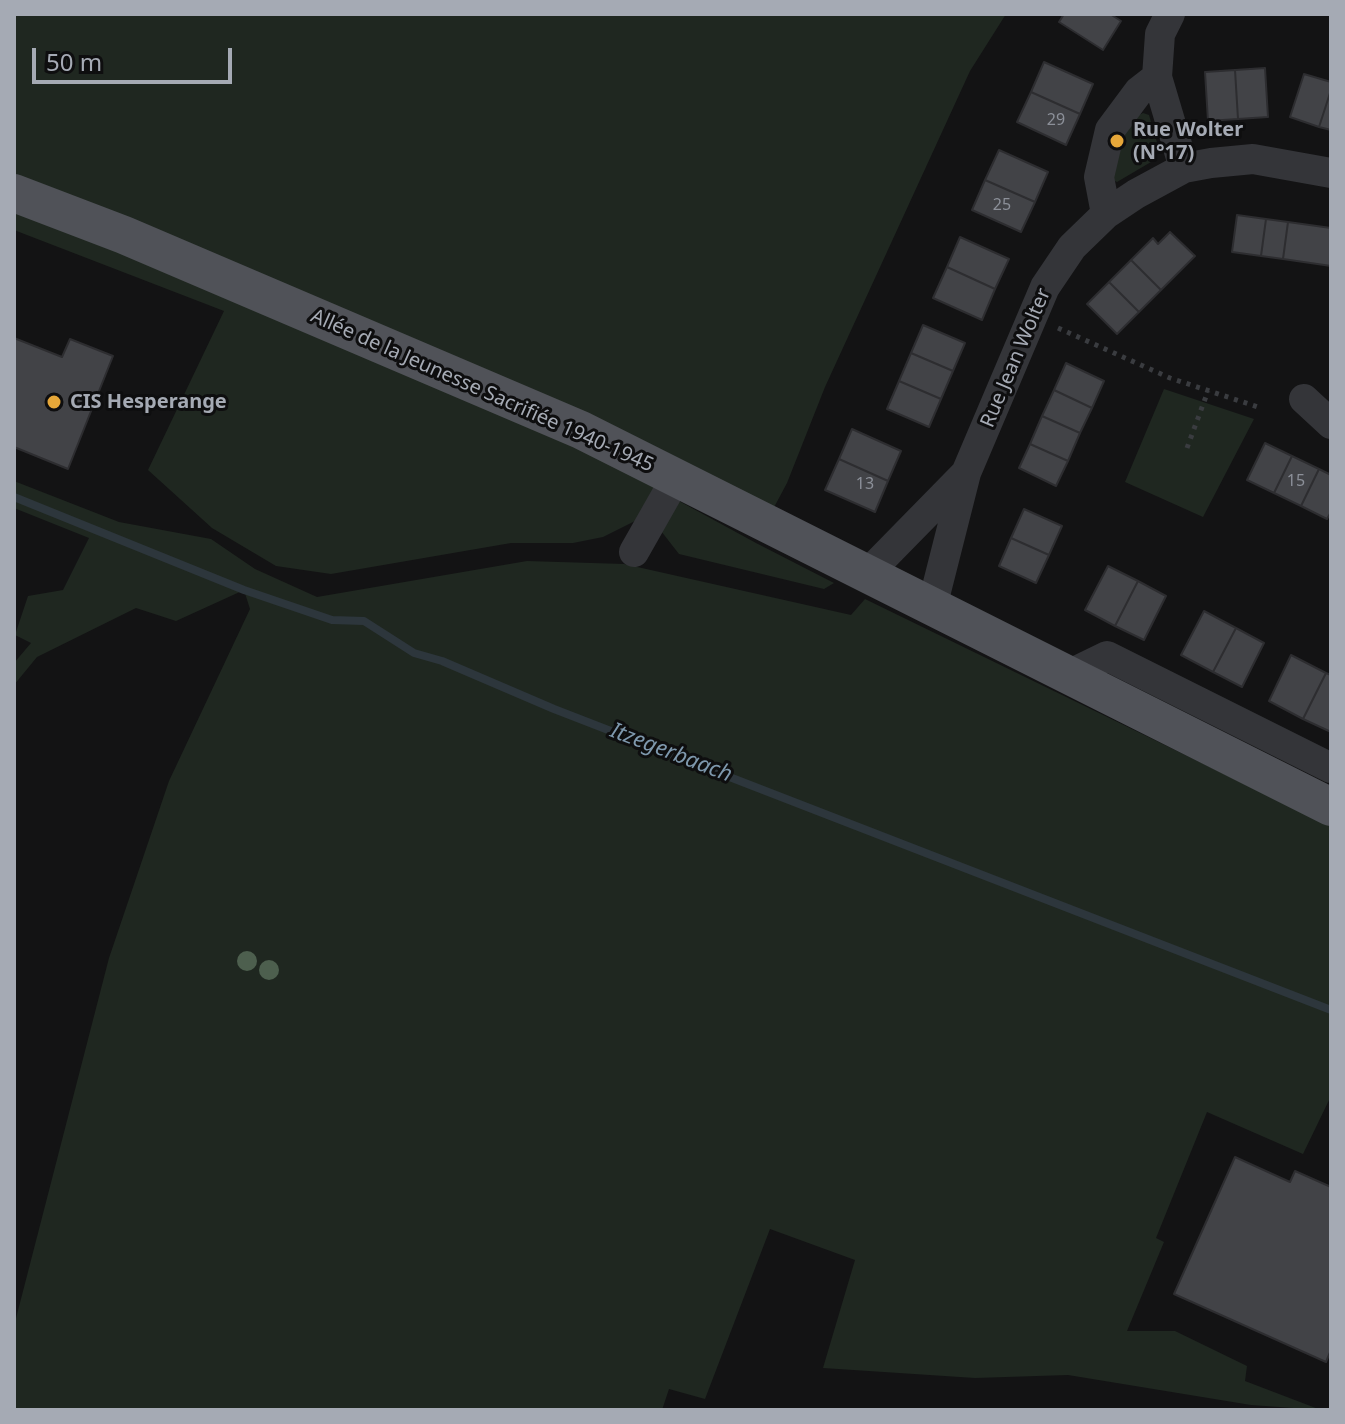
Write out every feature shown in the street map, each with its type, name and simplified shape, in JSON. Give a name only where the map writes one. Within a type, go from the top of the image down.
[{"type":"main road","name":"Allée de la Jeunesse Sacrifiée 1940-1945","points":[[14,193],[124,235],[566,424],[1331,807]]},
{"type":"street","points":[[1170,14],[1160,34],[1157,77],[1184,168]]},
{"type":"street","points":[[1106,214],[1099,177],[1110,130],[1139,91],[1157,77]]},
{"type":"street","name":"Rue Jean Wolter","points":[[932,607],[966,473],[1045,287],[1072,247],[1106,214],[1147,187],[1184,168],[1253,159],[1331,173]]},
{"type":"street","points":[[1304,399],[1331,424]]},
{"type":"street","name":"Rue Jean Wolter","points":[[867,574],[966,473]]},
{"type":"street","points":[[634,552],[676,478]]},
{"type":"street","points":[[1068,675],[1107,656],[1331,768]]},
{"type":"path","points":[[1054,326],[1170,378],[1258,407]]},
{"type":"path","points":[[1187,448],[1208,391]]},
{"type":"shaded area","points":[[14,14],[1006,14],[970,71],[825,387],[787,483],[771,513],[674,464],[651,513],[603,537],[573,543],[511,543],[331,574],[276,566],[212,528],[148,470],[224,311],[14,230]]},
{"type":"shaded area","points":[[1143,113],[1149,115],[1158,146],[1151,162],[1117,182],[1111,179],[1117,149],[1133,118]]},
{"type":"shaded area","points":[[1164,389],[1254,419],[1203,517],[1125,482]]},
{"type":"shaded area","points":[[14,481],[119,522],[211,539],[255,569],[317,597],[527,561],[624,564],[851,615],[865,599],[1331,826],[1331,1096],[1303,1154],[1207,1112],[1156,1238],[1164,1242],[1127,1331],[1175,1331],[1247,1366],[1245,1381],[1321,1410],[1251,1405],[1068,1375],[975,1378],[823,1368],[855,1260],[770,1229],[705,1399],[669,1389],[662,1410],[14,1410],[14,1326],[109,958],[169,781],[250,609],[244,590],[176,621],[136,608],[37,657],[14,685],[14,663],[31,643],[15,635],[28,596],[63,590],[89,538],[14,508]]},
{"type":"shaded area","points":[[679,501],[834,583],[824,589],[679,554],[661,531]]},
{"type":"building","points":[[1064,14],[1110,14],[1121,21],[1103,50],[1059,22]]},
{"type":"building","points":[[1044,62],[1093,84],[1080,114],[1031,92]]},
{"type":"building","points":[[1265,68],[1268,117],[1238,119],[1235,70]]},
{"type":"building","points":[[1235,70],[1238,119],[1208,121],[1205,72]]},
{"type":"building","points":[[1304,74],[1331,82],[1319,127],[1290,117]]},
{"type":"building","points":[[1331,90],[1331,130],[1319,127]]},
{"type":"building","points":[[1031,92],[1080,114],[1066,145],[1017,122]]},
{"type":"building","points":[[999,150],[1048,172],[1035,202],[985,180]]},
{"type":"building","points":[[985,180],[1035,202],[1021,232],[972,210]]},
{"type":"building","points":[[1237,215],[1266,219],[1261,256],[1232,252]]},
{"type":"building","points":[[1266,219],[1288,222],[1283,259],[1261,256]]},
{"type":"building","points":[[1288,222],[1331,228],[1331,266],[1283,259]]},
{"type":"building","points":[[1170,232],[1195,256],[1161,290],[1131,260],[1153,238],[1158,244]]},
{"type":"building","points":[[960,237],[1009,259],[995,289],[947,267]]},
{"type":"building","points":[[1131,260],[1161,290],[1139,312],[1109,282]]},
{"type":"building","points":[[947,267],[995,289],[982,320],[933,298]]},
{"type":"building","points":[[1109,282],[1139,312],[1117,334],[1087,304]]},
{"type":"building","points":[[923,325],[965,343],[953,371],[911,353]]},
{"type":"building","name":"CIS Hesperange","points":[[14,338],[62,357],[70,339],[113,356],[68,469],[14,447]]},
{"type":"building","points":[[911,353],[953,371],[941,399],[899,381]]},
{"type":"building","points":[[1066,363],[1104,381],[1092,408],[1054,390]]},
{"type":"building","points":[[899,381],[941,399],[929,427],[887,409]]},
{"type":"building","points":[[1054,390],[1092,408],[1080,433],[1042,416]]},
{"type":"building","points":[[1042,416],[1080,433],[1068,461],[1030,444]]},
{"type":"building","points":[[852,429],[901,451],[888,481],[839,459]]},
{"type":"building","points":[[1265,443],[1292,456],[1274,493],[1247,480]]},
{"type":"building","points":[[1030,444],[1068,461],[1056,486],[1019,468]]},
{"type":"building","points":[[1292,456],[1319,469],[1301,506],[1274,493]]},
{"type":"building","points":[[839,459],[888,481],[875,512],[825,490]]},
{"type":"building","points":[[1319,469],[1331,475],[1331,512],[1327,519],[1301,506]]},
{"type":"building","points":[[1024,509],[1062,526],[1049,555],[1011,538]]},
{"type":"building","points":[[1011,538],[1049,555],[1036,583],[999,566]]},
{"type":"building","points":[[1108,566],[1138,581],[1115,626],[1085,610]]},
{"type":"building","points":[[1138,581],[1166,596],[1144,640],[1115,626]]},
{"type":"building","points":[[1204,611],[1236,628],[1213,672],[1181,655]]},
{"type":"building","points":[[1236,628],[1264,643],[1242,687],[1213,672]]},
{"type":"building","points":[[1291,655],[1326,673],[1303,719],[1269,701]]},
{"type":"building","points":[[1326,673],[1331,675],[1331,732],[1303,719]]},
{"type":"building","points":[[1235,1157],[1290,1182],[1295,1171],[1331,1187],[1331,1350],[1326,1362],[1174,1294]]},
{"type":"waterway","name":"Itzegerbaach","points":[[14,497],[244,590],[332,620],[364,621],[414,653],[442,661],[554,709],[1331,1010]]},
{"type":"place","name":"Rue Wolter (N°17)","points":[[1117,141]]},
{"type":"place","name":"CIS Hesperange","points":[[54,402]]}]
